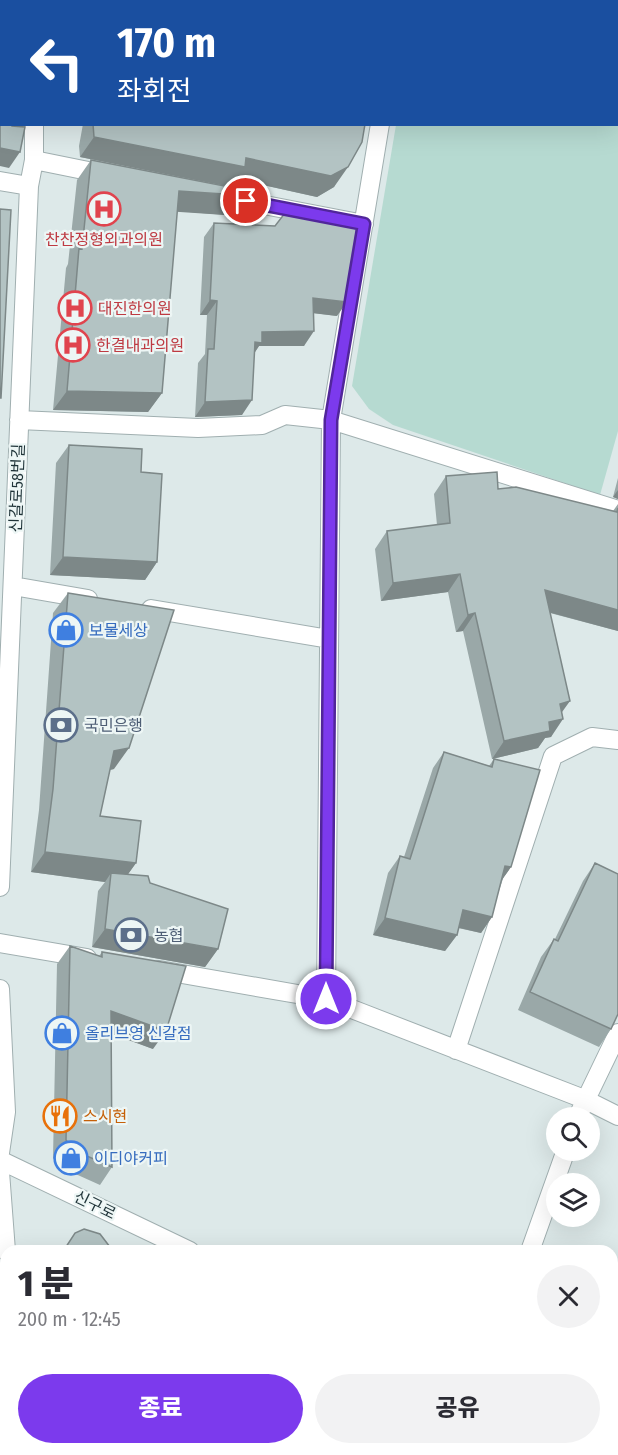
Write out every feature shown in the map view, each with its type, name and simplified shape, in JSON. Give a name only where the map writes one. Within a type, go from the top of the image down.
[{"type":"street","name":"신갈로58번길","points":[[0,887],[29,186],[34,160],[34,126]]},
{"type":"street","points":[[326,999],[331,420],[380,126]]},
{"type":"street","points":[[34,160],[128,178]]},
{"type":"street","points":[[0,181],[29,186]]},
{"type":"street","points":[[199,192],[364,224]]},
{"type":"street","points":[[19,420],[198,428],[262,425],[285,415],[331,420],[618,510]]},
{"type":"street","points":[[13,586],[106,602]]},
{"type":"street","points":[[130,606],[329,639]]},
{"type":"street","points":[[456,1050],[553,756],[592,737],[618,740]]},
{"type":"street","points":[[0,943],[105,961]]},
{"type":"street","points":[[140,967],[326,999],[584,1099],[618,1116]]},
{"type":"street","points":[[0,989],[6,1112],[0,1153]]},
{"type":"street","points":[[581,1107],[618,1033]]},
{"type":"street","name":"신구로","points":[[0,1160],[177,1245]]},
{"type":"street","points":[[532,1245],[562,1161]]},
{"type":"street","points":[[0,1172],[6,1245]]},
{"type":"green space","points":[[396,126],[618,126],[618,431],[600,495],[393,425],[369,409],[352,386]]},
{"type":"building","points":[[0,126],[25,127],[20,152],[0,148]]},
{"type":"building","points":[[93,126],[365,126],[362,142],[348,167],[331,176],[246,158],[245,167],[94,137]]},
{"type":"building","points":[[91,160],[240,189],[239,195],[179,191],[162,393],[67,391],[79,248],[82,249]]},
{"type":"building","points":[[0,209],[11,210],[1,398],[0,398]]},
{"type":"building","points":[[285,213],[357,226],[347,302],[313,298],[314,331],[262,332],[262,343],[255,342],[252,400],[205,402],[208,349],[214,349],[217,301],[210,300],[214,223],[275,226]]},
{"type":"building","points":[[69,445],[142,449],[141,472],[162,474],[157,562],[63,557]]},
{"type":"building","points":[[497,472],[498,489],[516,487],[617,512],[618,508],[618,610],[545,590],[570,701],[560,704],[563,719],[549,722],[550,731],[504,741],[475,613],[468,615],[460,574],[393,583],[387,531],[450,523],[446,476]]},
{"type":"building","points":[[68,593],[174,610],[129,748],[114,751],[100,816],[141,821],[136,863],[45,852],[53,789]]},
{"type":"building","points":[[444,752],[492,767],[494,759],[540,770],[511,867],[505,866],[492,917],[463,910],[457,935],[385,918],[400,856],[410,859]]},
{"type":"building","points":[[595,863],[618,874],[618,1014],[611,1029],[530,992],[554,939],[558,941]]},
{"type":"building","points":[[111,873],[148,876],[150,883],[228,909],[218,949],[105,929]]},
{"type":"building","points":[[70,946],[102,957],[102,952],[186,966],[166,1031],[111,1011],[112,1167],[73,1150],[66,1140]]},
{"type":"building","points":[[84,1229],[100,1234],[108,1245],[67,1245],[75,1233]]},
{"type":"place","name":"찬찬정형외과의원","points":[[104,209]]},
{"type":"place","name":"대진한의원","points":[[75,308]]},
{"type":"place","name":"한결내과의원","points":[[73,345]]},
{"type":"place","name":"보물세상","points":[[66,630]]},
{"type":"place","name":"국민은행","points":[[61,725]]},
{"type":"place","name":"농협","points":[[131,935]]},
{"type":"place","name":"올리브영 신갈점","points":[[62,1033]]},
{"type":"place","name":"스시현","points":[[60,1116]]},
{"type":"place","name":"이디야커피","points":[[71,1158]]},
{"type":"route","points":[[246,201],[364,224],[331,420],[326,999]]}]
